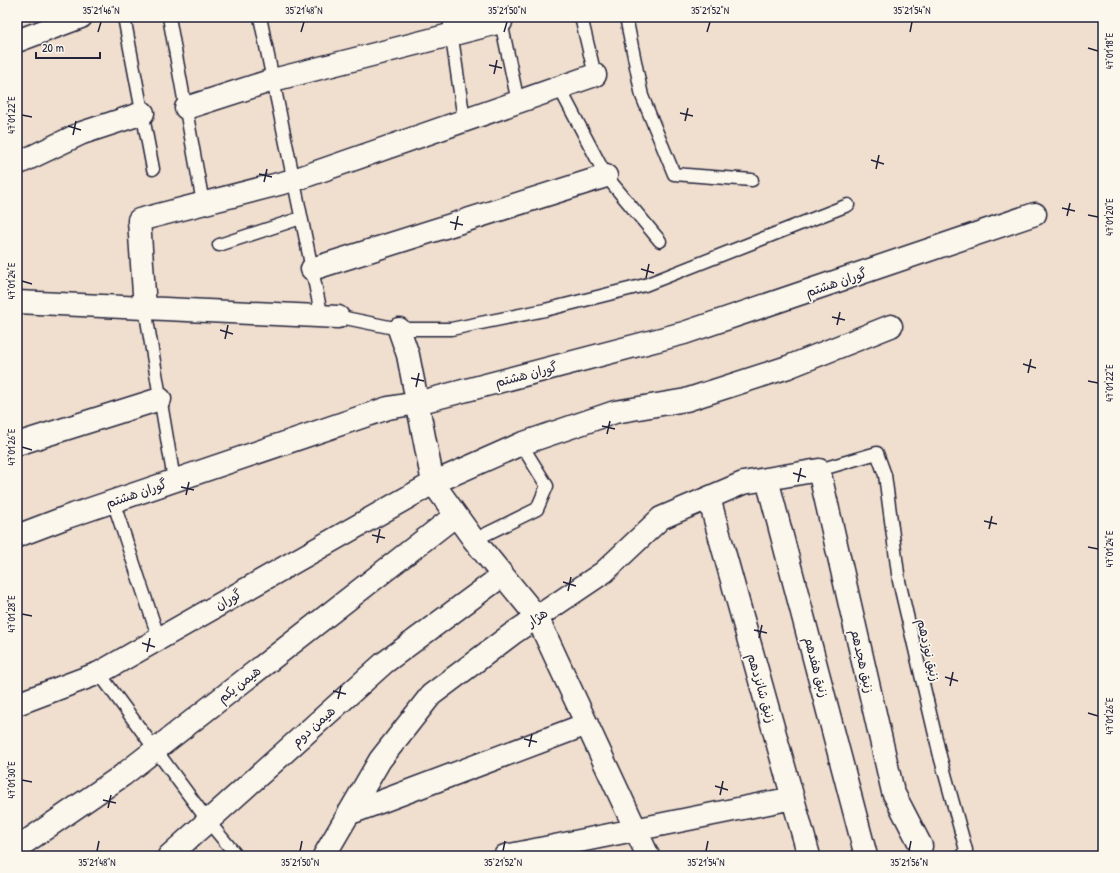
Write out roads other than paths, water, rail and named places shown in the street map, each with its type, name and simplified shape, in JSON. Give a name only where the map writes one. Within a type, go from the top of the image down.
[{"type":"street","points":[[17,41],[82,17]]},
{"type":"street","points":[[186,108],[450,26],[500,19]]},
{"type":"street","points":[[145,308],[139,220],[294,180],[595,75]]},
{"type":"street","points":[[17,164],[82,133],[143,113]]},
{"type":"street","points":[[312,269],[606,176]]},
{"type":"street","name":"گوران هشتم","points":[[17,536],[113,501],[388,408],[417,403],[684,333],[1035,214]]},
{"type":"street","points":[[17,302],[338,317]]},
{"type":"street","name":"گوران","points":[[17,704],[99,673],[433,483],[521,444],[615,412],[693,398],[788,367],[891,326]]},
{"type":"street","points":[[400,329],[408,355],[433,483],[474,540],[537,617],[648,856]]},
{"type":"street","points":[[17,444],[160,400]]},
{"type":"street","name":"هژار","points":[[324,856],[380,760],[431,695],[512,634],[604,572],[661,518],[743,483],[819,470]]},
{"type":"street","name":"زنبق هجدهم","points":[[819,470],[892,792],[921,846]]},
{"type":"street","name":"زنبق هفدهم","points":[[768,479],[866,856]]},
{"type":"street","name":"زنبق شانزدهم","points":[[709,498],[809,856]]},
{"type":"street","name":"هیمن یکم","points":[[17,848],[123,775],[456,515]]},
{"type":"street","name":"هیمن دوم","points":[[168,856],[384,664],[503,575]]},
{"type":"street","points":[[348,814],[587,724]]},
{"type":"street","points":[[505,856],[793,798]]},
{"type":"lane","points":[[124,17],[153,169]]},
{"type":"lane","points":[[260,17],[321,313],[400,329],[451,329],[545,310],[645,285],[848,205]]},
{"type":"lane","points":[[581,17],[595,75]]},
{"type":"lane","points":[[626,17],[642,96],[674,174],[752,180]]},
{"type":"lane","points":[[172,18],[203,204]]},
{"type":"lane","points":[[500,19],[518,102]]},
{"type":"lane","points":[[450,26],[464,120]]},
{"type":"lane","points":[[559,87],[606,176],[660,241]]},
{"type":"lane","points":[[219,245],[301,218]]},
{"type":"lane","points":[[145,308],[174,480]]},
{"type":"lane","points":[[474,540],[537,509],[547,486],[521,444]]},
{"type":"lane","name":"زنبق نوزدهم","points":[[819,470],[877,453],[885,475],[899,581],[964,853]]},
{"type":"lane","points":[[113,501],[159,639]]},
{"type":"lane","points":[[99,673],[208,821],[237,856]]}]
